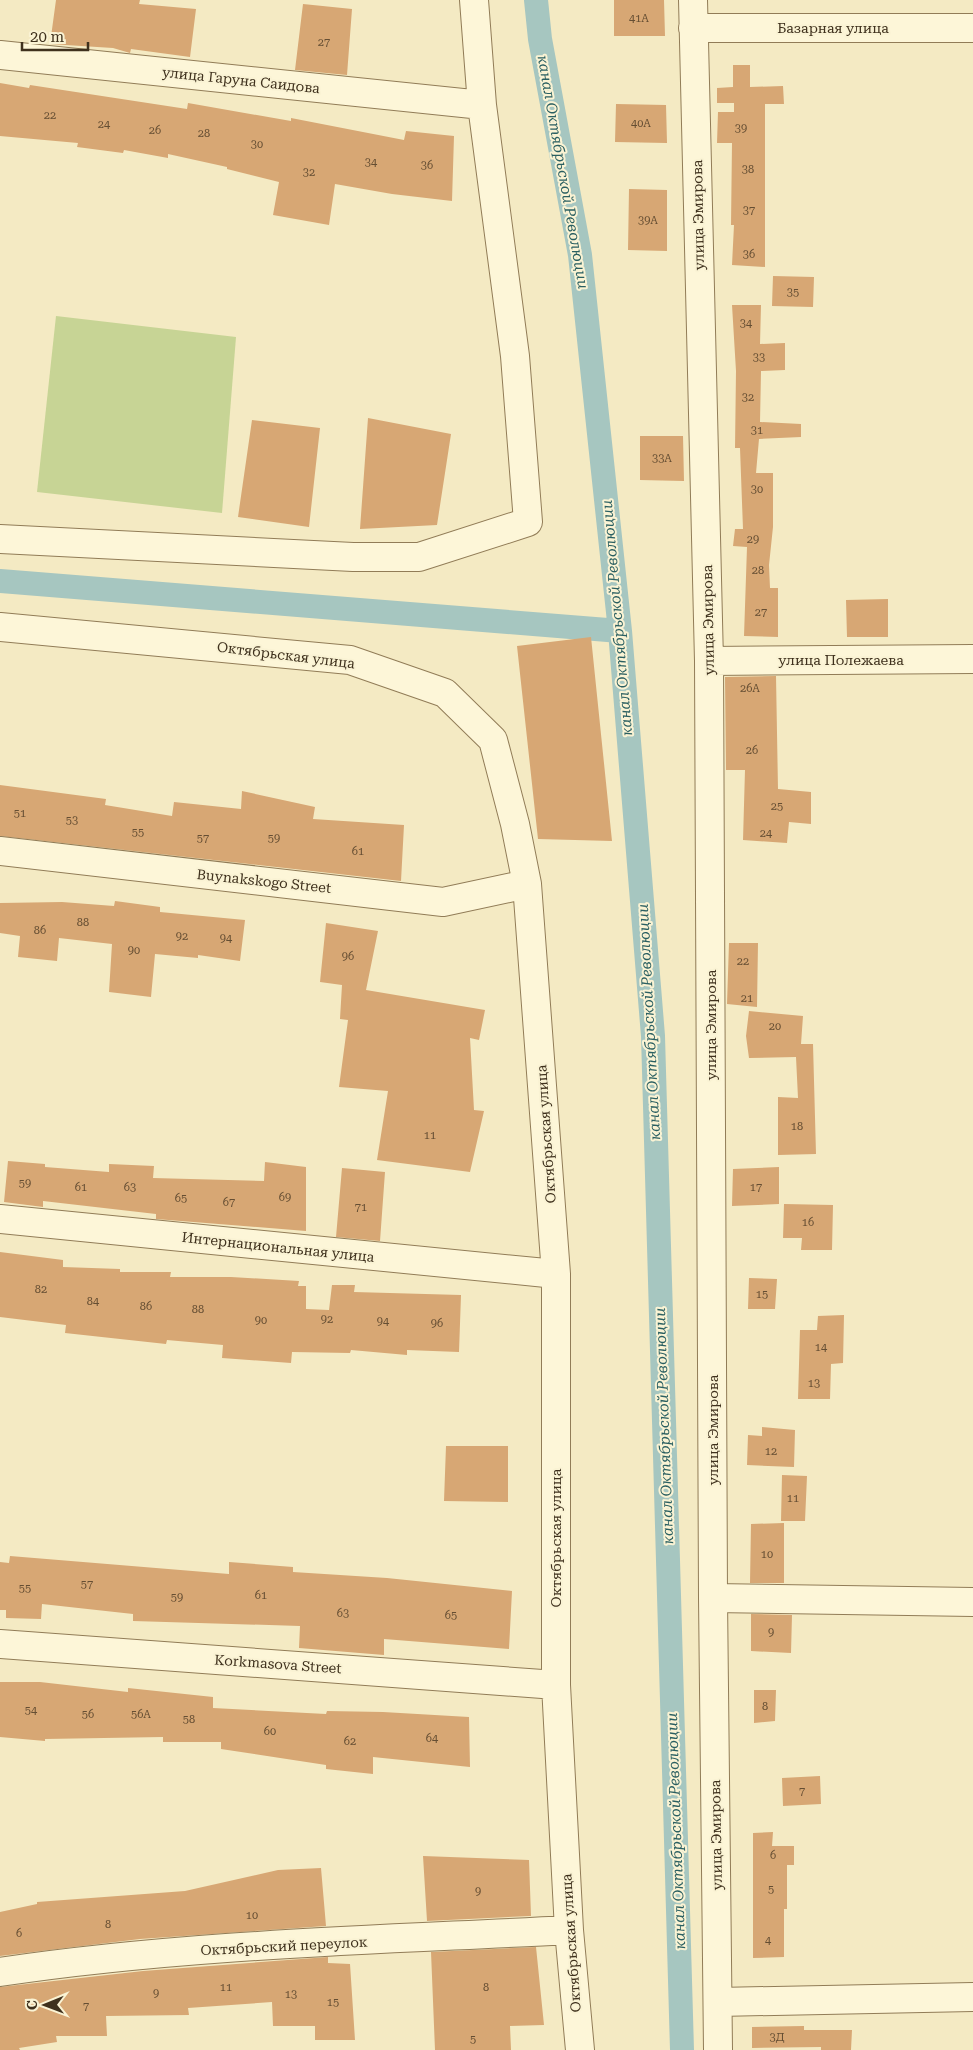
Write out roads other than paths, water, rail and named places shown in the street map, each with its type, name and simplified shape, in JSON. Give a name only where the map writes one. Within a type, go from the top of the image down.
[{"type":"street","points":[[0,539],[353,557],[419,557],[528,522],[515,356],[482,105],[474,0]]},
{"type":"street","name":"улица Эмирова","points":[[693,0],[710,661],[713,1598],[718,2050]]},
{"type":"street","name":"Базарная улица","points":[[693,28],[973,28]]},
{"type":"street","name":"улица Гаруна Саидова","points":[[0,55],[482,105]]},
{"type":"street","name":"Октябрьская улица","points":[[0,627],[350,660],[445,694],[494,740],[515,824],[527,884],[556,1274],[556,1685],[569,1930],[580,2050]]},
{"type":"street","name":"улица Полежаева","points":[[710,661],[973,659]]},
{"type":"street","name":"Buynakskogo Street","points":[[0,851],[443,902],[527,884]]},
{"type":"street","name":"Интернациональная улица","points":[[0,1219],[556,1274]]},
{"type":"street","points":[[713,1598],[973,1602]]},
{"type":"street","name":"Korkmasova Street","points":[[0,1644],[556,1685]]},
{"type":"street","name":"Октябрьский переулок","points":[[0,1972],[69,1962],[221,1949],[569,1930]]},
{"type":"street","points":[[718,2002],[973,1997]]},
{"type":"waterway","name":"канал Октябрьской Революции","points":[[536,0],[540,39],[580,255],[620,631],[653,1036],[682,2050]]},
{"type":"waterway","points":[[0,581],[620,631]]}]
